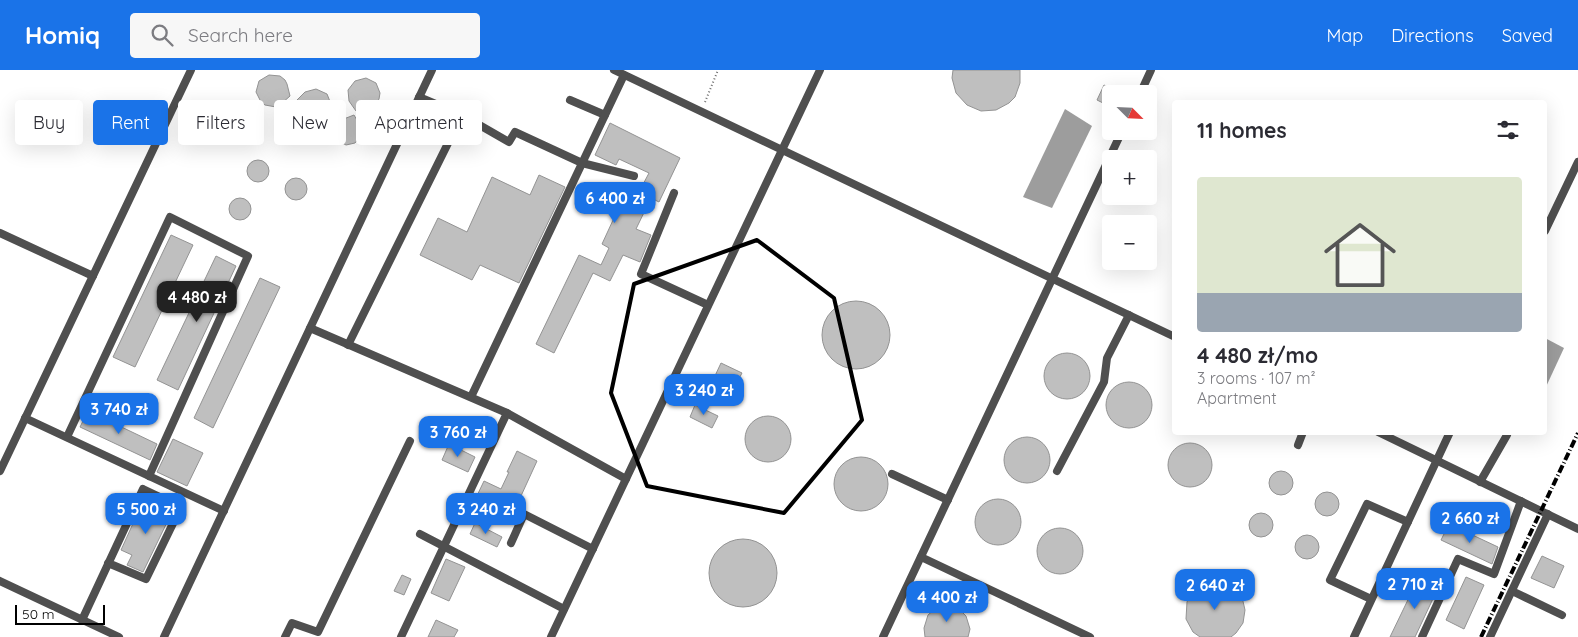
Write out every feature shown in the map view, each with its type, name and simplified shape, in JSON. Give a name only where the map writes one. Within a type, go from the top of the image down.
[{"type":"lane","points":[[0,471],[191,70]]},
{"type":"lane","points":[[164,637],[432,70]]},
{"type":"lane","points":[[614,70],[1172,336]]},
{"type":"lane","points":[[551,637],[820,70]]},
{"type":"lane","points":[[1144,85],[1151,70]]},
{"type":"lane","points":[[471,397],[624,75]]},
{"type":"lane","points":[[420,97],[427,100]]},
{"type":"lane","points":[[570,100],[605,115]]},
{"type":"lane","points":[[482,126],[510,142],[515,132],[582,163],[634,176]]},
{"type":"lane","points":[[883,637],[1118,140]]},
{"type":"lane","points":[[348,345],[447,145]]},
{"type":"lane","points":[[1547,227],[1578,162]]},
{"type":"lane","points":[[674,193],[641,274],[708,305]]},
{"type":"lane","points":[[67,437],[170,216],[248,256],[149,476]]},
{"type":"lane","points":[[0,233],[93,276]]},
{"type":"lane","points":[[1057,471],[1104,382],[1107,358],[1129,315]]},
{"type":"lane","points":[[310,328],[507,413],[626,479]]},
{"type":"lane","points":[[668,391],[692,400]]},
{"type":"lane","points":[[401,637],[507,413]]},
{"type":"lane","points":[[25,418],[224,511]]},
{"type":"lane","points":[[1298,445],[1303,435]]},
{"type":"lane","points":[[1384,435],[1578,529]]},
{"type":"lane","points":[[1354,637],[1449,435]]},
{"type":"lane","points":[[1480,482],[1507,435]]},
{"type":"lane","points":[[285,637],[292,623],[318,632],[410,441]]},
{"type":"lane","points":[[892,474],[948,500]]},
{"type":"lane","points":[[82,620],[108,563],[143,489],[181,507],[146,579],[108,563]]},
{"type":"lane","points":[[1422,637],[1458,559],[1494,574],[1520,501]]},
{"type":"lane","points":[[1371,599],[1330,580],[1367,504],[1408,522]]},
{"type":"lane","points":[[511,543],[524,514],[593,549]]},
{"type":"lane","points":[[1490,637],[1548,514]]},
{"type":"lane","points":[[420,534],[564,609]]},
{"type":"lane","points":[[921,557],[1090,637]]},
{"type":"lane","points":[[0,581],[119,637]]},
{"type":"lane","points":[[1512,591],[1562,615]]},
{"type":"path","points":[[702,112],[718,70]]},
{"type":"highlighted area","points":[[757,240],[834,298],[862,420],[784,513],[647,486],[611,393],[634,284]]},
{"type":"shaded area","points":[[1065,109],[1092,126],[1052,208],[1023,197]]},
{"type":"shaded area","points":[[1547,339],[1564,348],[1547,385]]},
{"type":"building","points":[[953,70],[1020,70],[1020,83],[1015,97],[1009,103],[996,110],[981,111],[967,105],[956,93],[952,78]]},
{"type":"building","points":[[269,75],[280,76],[287,84],[290,96],[286,100],[274,100],[274,107],[265,105],[264,100],[260,100],[256,92],[259,81]]},
{"type":"building","points":[[366,78],[376,83],[380,93],[378,100],[356,100],[356,111],[349,101],[348,90],[355,81]]},
{"type":"building","points":[[316,89],[327,94],[329,100],[297,100],[305,92]]},
{"type":"building","points":[[1102,89],[1102,102],[1097,100]]},
{"type":"building","points":[[354,115],[356,118],[356,142],[346,145],[346,118]]},
{"type":"building","points":[[610,123],[680,158],[659,202],[651,198],[636,229],[651,235],[640,262],[623,255],[610,281],[593,273],[554,353],[536,344],[579,255],[601,265],[609,248],[602,244],[627,187],[639,192],[649,173],[619,159],[616,165],[595,155]]},
{"type":"building","points":[[258,160],[266,163],[269,171],[266,179],[258,182],[250,179],[247,171],[250,163]]},
{"type":"building","points":[[539,175],[565,187],[519,283],[480,265],[472,280],[420,255],[438,218],[467,232],[492,177],[530,195]]},
{"type":"building","points":[[296,178],[304,181],[307,189],[304,197],[296,200],[288,197],[285,189],[288,181]]},
{"type":"building","points":[[240,198],[248,201],[251,209],[248,217],[240,220],[232,217],[229,209],[232,201]]},
{"type":"building","points":[[171,235],[193,245],[135,367],[113,357]]},
{"type":"building","points":[[216,256],[236,266],[178,390],[157,380]]},
{"type":"building","points":[[260,278],[280,287],[213,428],[194,418]]},
{"type":"building","points":[[849,301],[863,301],[875,306],[885,316],[890,328],[890,342],[885,354],[875,364],[863,369],[849,369],[837,364],[827,354],[822,342],[822,328],[827,316],[837,306]]},
{"type":"building","points":[[1067,353],[1080,357],[1086,363],[1090,376],[1086,389],[1080,395],[1067,399],[1054,395],[1048,389],[1044,376],[1048,363],[1054,357]]},
{"type":"building","points":[[721,363],[742,373],[734,388],[714,378]]},
{"type":"building","points":[[1129,382],[1142,386],[1148,392],[1152,405],[1148,418],[1142,424],[1129,428],[1116,424],[1110,418],[1106,405],[1110,392],[1116,386]]},
{"type":"building","points":[[695,405],[718,416],[712,428],[690,417]]},
{"type":"building","points":[[88,411],[157,444],[150,460],[80,427]]},
{"type":"building","points":[[768,416],[781,420],[787,426],[791,439],[787,452],[781,458],[768,462],[755,458],[749,452],[745,439],[749,426],[755,420]]},
{"type":"building","points":[[1027,437],[1040,441],[1046,447],[1050,460],[1046,473],[1040,479],[1027,483],[1014,479],[1008,473],[1004,460],[1008,447],[1014,441]]},
{"type":"building","points":[[173,439],[203,453],[187,486],[157,472]]},
{"type":"building","points":[[1190,443],[1202,447],[1208,453],[1212,465],[1208,477],[1202,483],[1190,487],[1178,483],[1172,477],[1168,465],[1172,453],[1178,447]]},
{"type":"building","points":[[449,444],[475,457],[468,472],[442,460]]},
{"type":"building","points":[[517,451],[537,461],[510,520],[474,502],[484,481],[501,489]]},
{"type":"building","points":[[856,457],[866,457],[876,461],[884,469],[888,484],[884,499],[876,507],[866,511],[856,511],[846,507],[838,499],[834,489],[834,479],[838,469],[846,461]]},
{"type":"building","points":[[1281,471],[1286,472],[1292,478],[1292,488],[1286,494],[1281,495],[1276,494],[1270,488],[1269,483],[1270,478],[1276,472]]},
{"type":"building","points":[[1327,492],[1335,496],[1339,504],[1335,512],[1327,516],[1319,512],[1315,504],[1319,496]]},
{"type":"building","points":[[998,499],[1011,503],[1017,509],[1021,522],[1017,535],[1011,541],[998,545],[985,541],[979,535],[975,522],[979,509],[985,503]]},
{"type":"building","points":[[157,502],[173,510],[143,572],[127,565],[132,555],[121,550],[141,506],[153,511]]},
{"type":"building","points":[[1261,513],[1266,514],[1272,520],[1272,530],[1266,536],[1261,537],[1256,536],[1250,530],[1249,525],[1250,520],[1256,514]]},
{"type":"building","points":[[475,523],[502,537],[497,547],[470,534]]},
{"type":"building","points":[[1449,524],[1498,547],[1492,564],[1441,540]]},
{"type":"building","points":[[1060,528],[1073,532],[1079,538],[1083,551],[1079,564],[1073,570],[1060,574],[1047,570],[1041,564],[1037,551],[1041,538],[1047,532]]},
{"type":"building","points":[[1307,535],[1315,539],[1319,547],[1315,555],[1307,559],[1299,555],[1295,547],[1299,539]]},
{"type":"building","points":[[750,539],[762,545],[771,554],[777,566],[775,586],[767,597],[750,607],[736,607],[719,597],[711,586],[709,566],[719,549],[730,541]]},
{"type":"building","points":[[1542,556],[1564,566],[1554,588],[1531,578]]},
{"type":"building","points":[[446,559],[465,567],[449,601],[431,593]]},
{"type":"building","points":[[402,575],[411,579],[404,595],[394,591]]},
{"type":"building","points":[[1466,577],[1484,585],[1464,629],[1446,620]]},
{"type":"building","points":[[1418,579],[1438,588],[1415,637],[1390,637]]},
{"type":"building","points":[[1220,582],[1232,586],[1242,597],[1245,610],[1243,623],[1231,637],[1200,637],[1193,632],[1186,619],[1187,602],[1190,595],[1205,583]]},
{"type":"building","points":[[947,605],[959,609],[966,616],[970,629],[968,637],[925,637],[924,628],[928,615],[936,608]]},
{"type":"building","points":[[436,620],[458,630],[454,637],[428,637]]},
{"type":"railway","points":[[1481,637],[1578,433]]}]
